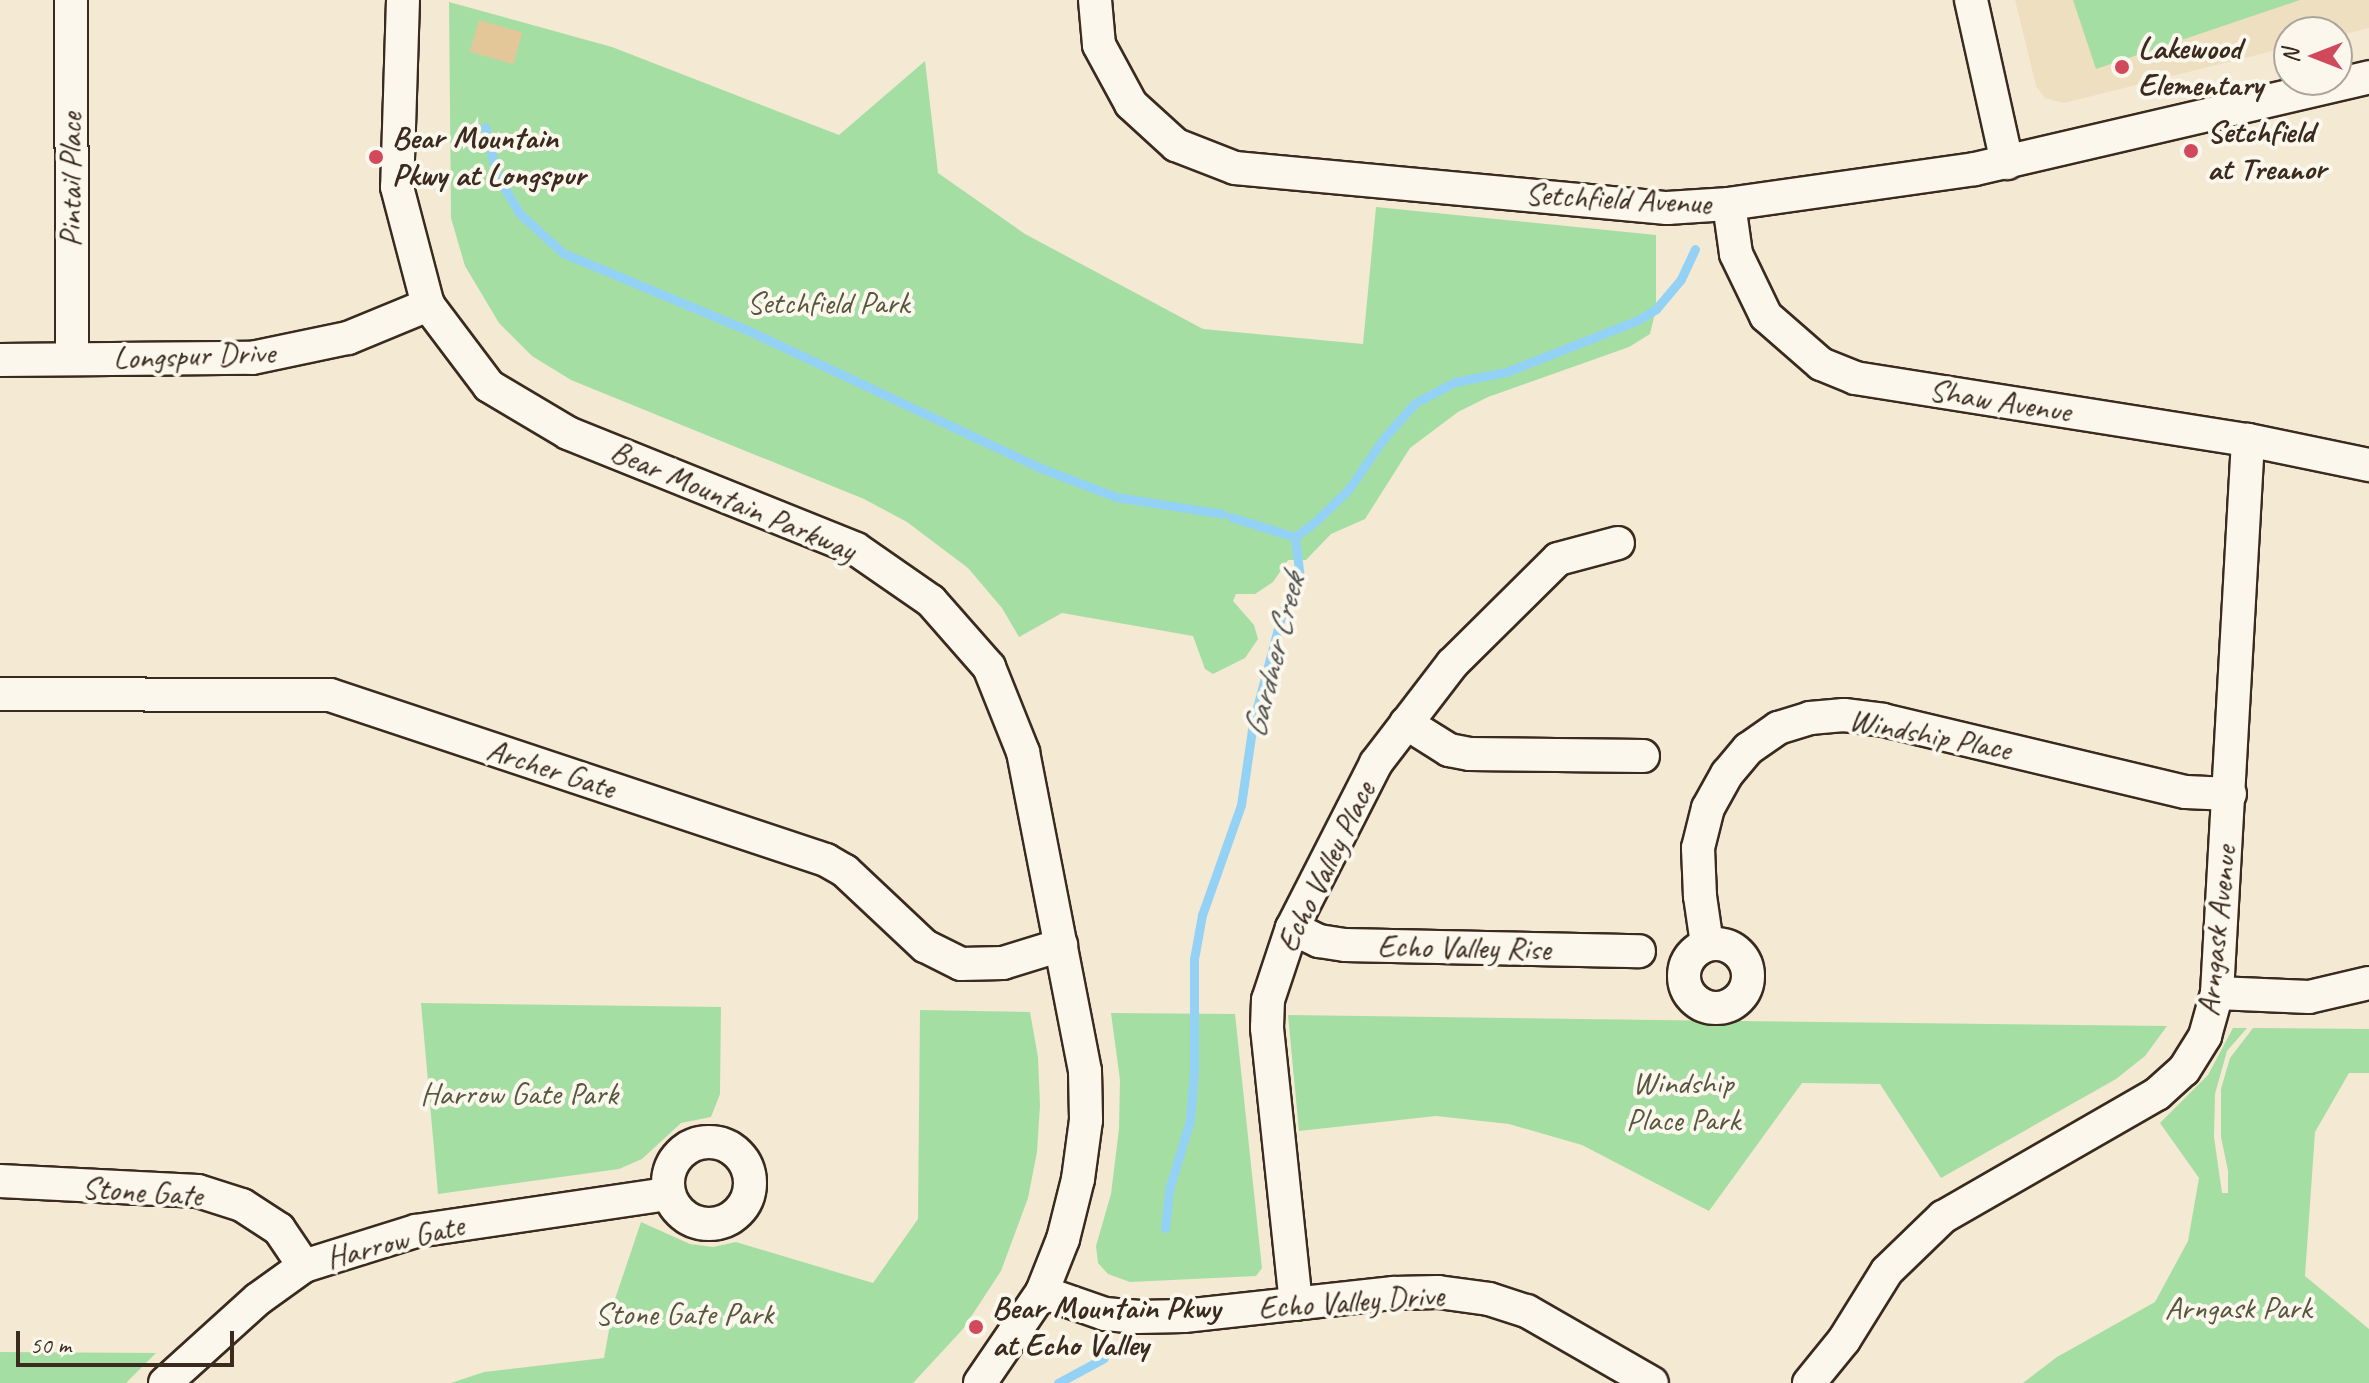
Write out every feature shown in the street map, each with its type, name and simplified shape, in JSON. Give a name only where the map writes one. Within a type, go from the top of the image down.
[{"type":"street","name":"Pintail Place","points":[[71,0],[72,359]]},
{"type":"street","name":"Bear Mountain Parkway","points":[[403,0],[397,187],[428,305],[489,386],[568,433],[856,549],[931,601],[989,667],[1017,735],[1085,1071],[1086,1120],[1063,1239],[1042,1292],[980,1383]]},
{"type":"street","name":"Setchfield Avenue","points":[[1095,0],[1099,45],[1131,104],[1176,145],[1235,168],[1667,208],[1729,204],[2007,163],[2369,77]]},
{"type":"street","points":[[1971,0],[2007,163]]},
{"type":"street","name":"Shaw Avenue","points":[[1729,204],[1736,254],[1748,285],[1766,316],[1821,364],[1855,378],[2248,440],[2369,465]]},
{"type":"street","name":"Longspur Drive","points":[[0,360],[252,358],[288,353],[348,338],[428,305]]},
{"type":"street","name":"Arngask Avenue","points":[[1809,1383],[1844,1340],[1887,1271],[1943,1217],[2157,1094],[2184,1070],[2205,1036],[2217,993],[2248,440]]},
{"type":"street","name":"Echo Valley Place","points":[[1296,1304],[1267,1028],[1268,1000],[1292,928],[1376,763],[1452,664],[1558,559],[1618,543]]},
{"type":"street","name":"Archer Gate","points":[[0,694],[330,695],[826,860],[845,871],[925,946],[961,964],[1003,963],[1061,945]]},
{"type":"street","name":"Windship Place","points":[[1707,944],[1700,896],[1698,848],[1708,808],[1727,774],[1748,749],[1778,728],[1810,718],[1844,715],[1883,720],[2186,792],[2230,794]]},
{"type":"street","points":[[1406,723],[1449,750],[1470,754],[1643,756]]},
{"type":"street","name":"Echo Valley Rise","points":[[1292,928],[1319,941],[1345,945],[1639,951]]},
{"type":"street","points":[[2217,993],[2309,997],[2369,983]]},
{"type":"street","name":"Stone Gate","points":[[0,1181],[198,1191],[242,1205],[279,1229],[304,1266]]},
{"type":"street","name":"Harrow Gate","points":[[165,1383],[258,1299],[304,1266],[416,1231],[667,1194]]},
{"type":"street","name":"Echo Valley Drive","points":[[1042,1292],[1105,1314],[1137,1317],[1184,1316],[1394,1293],[1438,1292],[1489,1299],[1527,1311],[1649,1380],[1680,1383]]},
{"type":"street","name":"Arngask Avenue","points":[[1840,1383],[1844,1340]]},
{"type":"shaded area","name":"Lakewood Elementary","points":[[2015,0],[2369,0],[2369,28],[2353,32],[2353,16],[2273,16],[2273,51],[2064,103],[2045,98],[2036,86]]},
{"type":"green space","points":[[2073,0],[2300,0],[2096,69]]},
{"type":"green space","name":"Setchfield Park","points":[[449,2],[612,47],[839,135],[925,61],[938,173],[1025,234],[1203,329],[1363,344],[1376,207],[1656,235],[1656,309],[1650,334],[1629,347],[1488,397],[1458,412],[1410,448],[1365,519],[1331,534],[1306,560],[1288,560],[1273,582],[1255,594],[1236,594],[1233,601],[1254,625],[1258,639],[1245,658],[1213,674],[1205,669],[1193,636],[1062,613],[1019,637],[1002,608],[968,568],[907,522],[864,499],[571,380],[532,356],[499,323],[465,266],[451,218]]},
{"type":"green space","name":"Harrow Gate Park","points":[[421,1003],[721,1007],[720,1094],[711,1117],[681,1123],[642,1159],[619,1169],[438,1194]]},
{"type":"green space","name":"Stone Gate Park","points":[[920,1010],[1030,1012],[1038,1057],[1040,1105],[1037,1152],[1028,1198],[1001,1271],[963,1329],[913,1383],[451,1383],[484,1372],[604,1358],[614,1302],[641,1222],[690,1244],[713,1247],[736,1242],[873,1283],[918,1219]]},
{"type":"green space","points":[[1111,1013],[1235,1014],[1262,1268],[1256,1276],[1130,1282],[1108,1274],[1098,1263],[1096,1246],[1111,1194],[1119,1129],[1120,1080]]},
{"type":"green space","name":"Windship Place Park","points":[[1288,1015],[2167,1026],[2145,1056],[2116,1079],[1941,1178],[1880,1084],[1802,1083],[1709,1211],[1582,1145],[1509,1124],[1436,1116],[1299,1131]]},
{"type":"green space","name":"Arngask Park","points":[[2233,1028],[2247,1028],[2227,1051],[2215,1094],[2214,1137],[2222,1193],[2228,1193],[2228,1171],[2221,1137],[2221,1089],[2230,1058],[2253,1028],[2369,1029],[2369,1073],[2349,1073],[2315,1132],[2305,1276],[2369,1329],[2369,1383],[2023,1383],[2057,1357],[2155,1302],[2188,1241],[2199,1178],[2160,1123],[2208,1075]]},
{"type":"green space","points":[[0,1352],[156,1353],[126,1383],[0,1383]]},
{"type":"building","points":[[479,20],[522,32],[513,64],[470,52]]},
{"type":"waterway","points":[[485,127],[497,176],[520,214],[563,253],[745,329],[1038,467],[1116,497],[1223,514]]},
{"type":"waterway","name":"Gardner Creek","points":[[1165,1228],[1169,1190],[1190,1120],[1194,1072],[1194,959],[1202,915],[1241,805],[1253,723],[1282,613],[1300,578],[1295,537],[1348,490],[1384,438],[1415,403],[1455,382],[1506,372],[1638,320],[1656,309],[1681,279],[1695,249]]},
{"type":"waterway","points":[[1231,517],[1295,537]]},
{"type":"waterway","name":"Gardner Creek","points":[[1058,1383],[1104,1358]]},
{"type":"place","name":"Lakewood Elementary","points":[[2122,67]]},
{"type":"place","name":"Setchfield at Treanor","points":[[2191,151]]},
{"type":"place","name":"Bear Mountain Pkwy at Longspur","points":[[376,157]]},
{"type":"place","name":"Bear Mountain Pkwy at Echo Valley","points":[[976,1327]]}]
